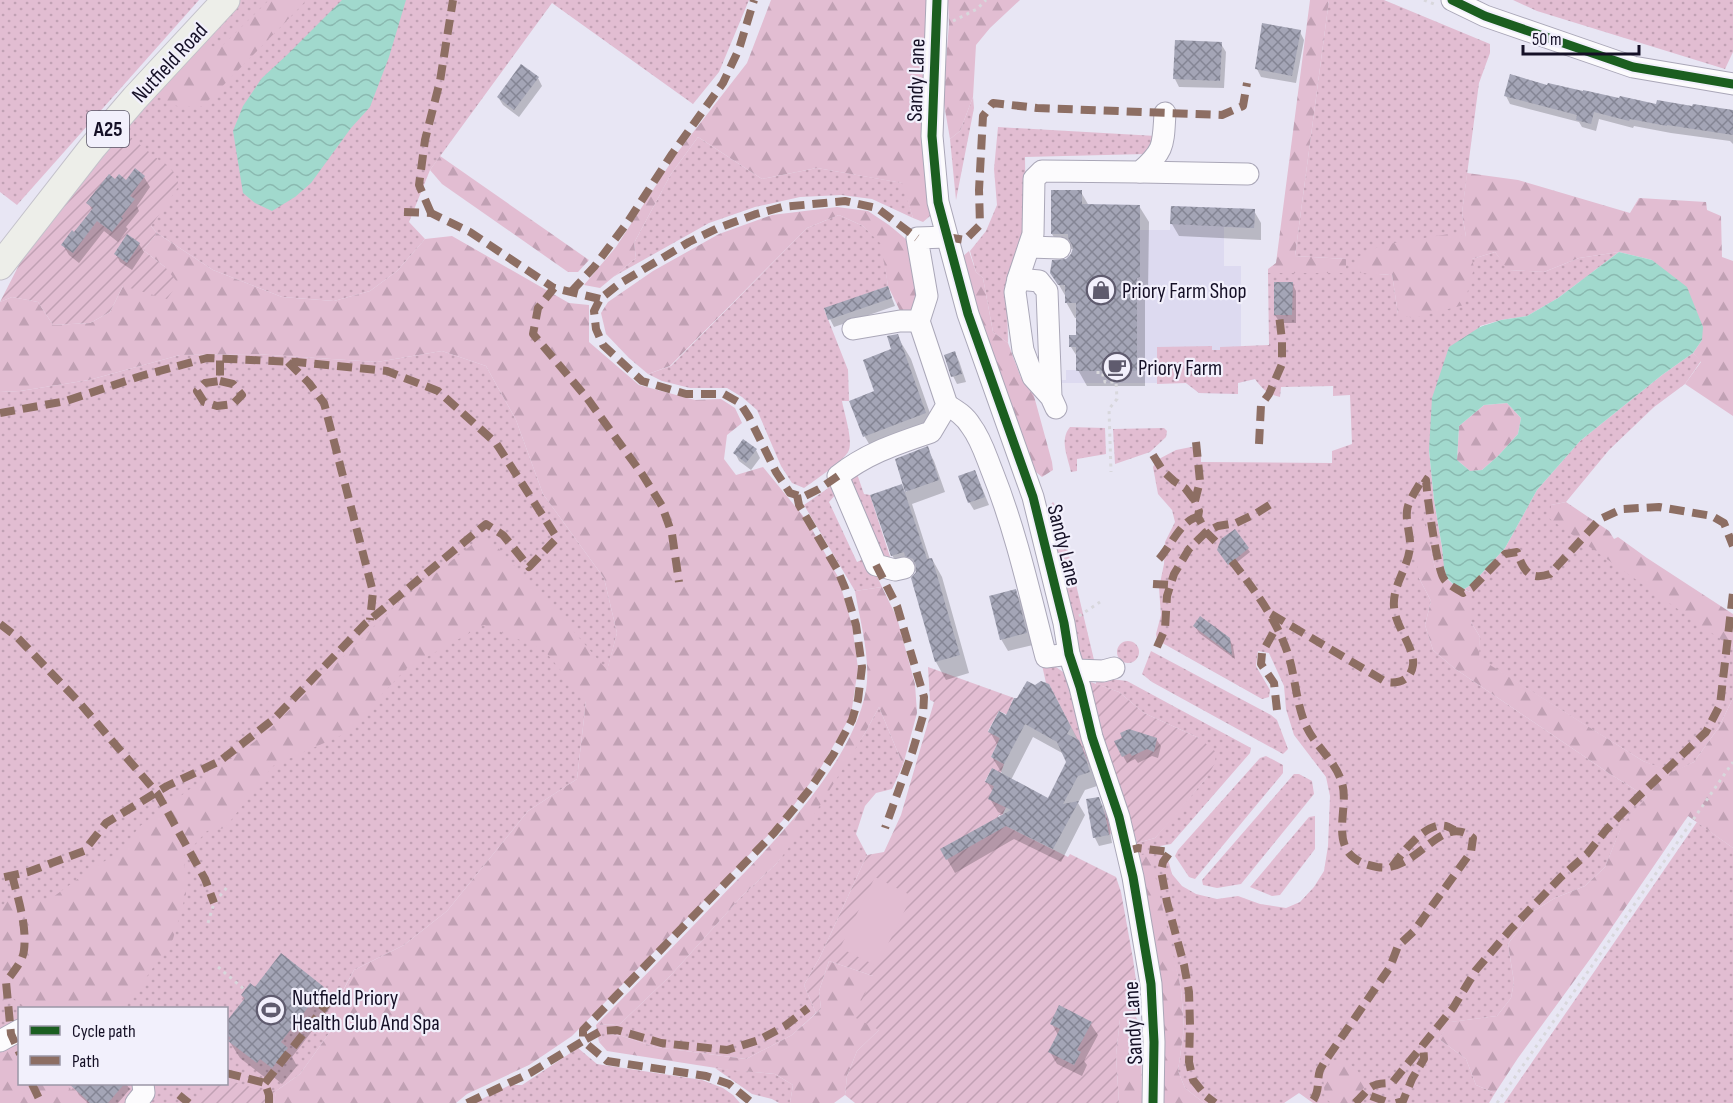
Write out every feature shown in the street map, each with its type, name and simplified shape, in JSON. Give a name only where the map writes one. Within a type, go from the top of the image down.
[{"type":"main road","name":"Nutfield Road","points":[[0,266],[92,148],[226,0]]},
{"type":"street","name":"Sandy Lane","points":[[938,0],[932,136],[938,202],[968,314],[1033,497],[1092,737],[1119,817],[1133,878],[1151,984],[1154,1042],[1152,1103]]},
{"type":"street","points":[[1452,0],[1485,16],[1633,67],[1733,84]]},
{"type":"street","points":[[1140,172],[1156,158],[1163,143],[1165,113]]},
{"type":"street","points":[[1018,279],[1039,281],[1047,291],[1053,402],[1033,377],[1023,350],[1016,292],[1018,279],[1034,234],[1034,179],[1042,171],[1248,174]]},
{"type":"street","points":[[947,237],[917,237],[927,296],[919,321],[947,405],[962,414],[979,438],[994,476],[1006,507],[1046,657],[1103,671],[1114,668]]},
{"type":"street","points":[[1029,247],[1060,248]]},
{"type":"street","points":[[853,329],[900,321],[919,321]]},
{"type":"street","points":[[904,568],[895,570],[876,565],[838,476],[855,463],[881,449],[931,432],[947,405]]},
{"type":"street","points":[[0,1041],[18,1031]]},
{"type":"path","points":[[937,30],[976,9],[986,0]]},
{"type":"path","points":[[1098,370],[1098,375],[1104,375],[1105,382],[1116,382],[1117,399],[1109,409],[1111,472]]},
{"type":"path","points":[[1064,622],[1082,615],[1100,602]]},
{"type":"path","points":[[1497,1103],[1733,762]]},
{"type":"path","points":[[208,923],[214,903],[228,886]]},
{"type":"path","points":[[218,968],[245,990]]},
{"type":"shaded area","points":[[1084,204],[1140,205],[1140,230],[1170,230],[1171,206],[1255,209],[1254,228],[1224,227],[1224,266],[1241,266],[1241,346],[1255,379],[1238,383],[1238,394],[1199,393],[1186,383],[1058,383],[1058,380],[1066,380],[1066,370],[1076,370],[1076,347],[1069,347],[1069,335],[1076,335],[1076,303],[1065,303],[1065,278],[1084,278]]},
{"type":"green space","points":[[0,0],[199,0],[17,205],[0,192]]},
{"type":"green space","points":[[240,0],[749,0],[719,72],[693,104],[552,3],[430,170],[409,222],[425,239],[397,271],[370,291],[334,301],[282,297],[213,270],[157,233],[151,226],[123,131]]},
{"type":"green space","points":[[269,0],[305,0],[203,106],[179,107],[155,95],[202,42],[219,49]]},
{"type":"green space","points":[[771,0],[932,0],[926,152],[930,216],[923,222],[913,218],[902,183],[817,168],[762,179],[698,137],[671,174],[634,243],[636,258],[600,288],[584,285],[616,247],[677,153],[747,63]]},
{"type":"green space","points":[[948,0],[1020,0],[990,28],[976,45],[973,97],[960,131],[950,139],[943,98],[949,24]]},
{"type":"green space","points":[[1310,0],[1329,0],[1295,256],[1346,259],[1346,273],[1268,273],[1268,269],[1276,263]]},
{"type":"green space","points":[[1329,0],[1384,0],[1490,44],[1490,53],[1479,83],[1462,213],[1466,237],[1378,275],[1392,274],[1398,314],[1472,259],[1495,252],[1509,270],[1544,272],[1579,258],[1619,252],[1558,298],[1527,316],[1480,326],[1429,450],[1434,500],[1447,578],[1435,568],[1430,548],[1419,578],[1431,601],[1425,625],[1433,650],[1454,668],[1647,797],[1621,828],[1605,867],[1585,886],[1555,898],[1532,912],[1508,944],[1514,982],[1511,998],[1497,1016],[1451,1022],[1439,1039],[1466,1059],[1476,1085],[1495,1093],[1489,1103],[1313,1103],[1299,1093],[1284,1103],[1204,1103],[1185,1088],[1178,1071],[1184,1028],[1181,989],[1169,941],[1138,856],[1137,843],[1155,838],[1207,777],[1199,738],[1144,713],[1119,692],[1096,684],[1096,677],[1127,681],[1251,748],[1250,753],[1171,844],[1160,846],[1172,874],[1182,886],[1196,894],[1217,899],[1238,896],[1260,904],[1286,908],[1300,902],[1314,887],[1324,871],[1328,846],[1330,796],[1326,777],[1294,735],[1286,709],[1284,686],[1269,653],[1258,651],[1256,666],[1270,690],[1269,697],[1262,699],[1157,640],[1156,634],[1161,615],[1159,588],[1164,564],[1165,542],[1175,522],[1172,510],[1158,494],[1153,467],[1157,460],[1176,450],[1191,447],[1201,450],[1201,462],[1332,463],[1332,451],[1352,444],[1350,395],[1333,396],[1333,386],[1281,387],[1280,397],[1266,391],[1255,379],[1238,383],[1238,394],[1199,393],[1186,383],[1157,384],[1157,347],[1212,346],[1212,350],[1220,350],[1220,347],[1269,345],[1268,273],[1346,273],[1346,259],[1295,256]]},
{"type":"green space","points":[[1513,0],[1733,0],[1733,52],[1725,69],[1537,11]]},
{"type":"green space","points":[[973,97],[974,108],[956,200],[950,139],[960,131]]},
{"type":"green space","points":[[998,127],[1156,136],[1146,154],[1025,157],[1026,227],[1007,295],[1008,343],[993,332],[983,278],[976,272],[970,251],[986,231],[997,205],[994,169]]},
{"type":"green space","points":[[123,131],[175,173],[179,186],[151,226],[157,233],[143,250],[165,267],[178,283],[167,299],[123,286],[110,312],[90,323],[53,325],[38,302],[12,297],[0,302],[21,261],[78,182]]},
{"type":"green space","points":[[698,137],[762,179],[817,168],[903,183],[913,218],[872,199],[841,195],[800,197],[755,207],[709,223],[613,277],[636,258],[634,243],[671,174]]},
{"type":"green space","points":[[440,156],[589,260],[578,272],[568,272],[442,184],[430,170]]},
{"type":"green space","points":[[1467,173],[1518,180],[1630,213],[1639,198],[1706,202],[1707,210],[1721,216],[1722,257],[1733,261],[1733,416],[1685,384],[1701,362],[1693,353],[1702,340],[1652,260],[1619,252],[1579,258],[1544,272],[1508,270],[1495,252],[1472,259],[1474,268],[1464,305],[1413,318],[1398,314],[1392,274],[1356,272],[1356,258],[1382,245],[1455,233],[1466,237],[1462,213]]},
{"type":"green space","points":[[837,207],[868,211],[907,240],[918,292],[915,314],[901,313],[888,286],[881,244],[863,226],[839,215],[807,228],[670,366],[648,374],[606,334],[601,313],[608,302],[653,271],[719,234],[772,215]]},
{"type":"green space","points":[[839,215],[863,226],[882,244],[888,286],[824,309],[848,370],[849,401],[842,401],[850,447],[840,461],[804,488],[792,483],[781,466],[757,410],[742,397],[727,388],[690,388],[662,381],[648,374],[671,366],[807,228]]},
{"type":"green space","points":[[157,233],[213,270],[282,297],[334,301],[370,291],[397,271],[425,239],[452,236],[569,303],[589,305],[589,342],[639,385],[695,400],[721,399],[735,408],[742,423],[727,435],[724,459],[736,475],[763,467],[808,522],[838,577],[852,625],[858,668],[851,715],[820,769],[784,819],[572,1036],[529,1065],[467,1094],[456,1103],[274,1103],[276,1091],[300,1074],[335,1025],[334,1008],[354,970],[404,945],[447,911],[528,811],[577,779],[586,701],[544,650],[484,625],[407,668],[344,734],[273,766],[225,828],[207,831],[184,856],[186,894],[173,939],[127,1005],[123,1007],[25,1007],[13,998],[0,1001],[0,909],[7,900],[49,900],[120,851],[140,826],[266,733],[398,603],[483,536],[499,549],[607,670],[617,633],[604,578],[543,494],[516,420],[486,366],[442,351],[377,362],[255,354],[180,355],[89,380],[0,392],[0,302],[12,297],[38,302],[53,325],[90,323],[110,312],[123,286],[165,267],[143,250]]},
{"type":"green space","points":[[969,251],[976,272],[983,278],[993,332],[1008,343],[1021,378],[1031,385],[1053,470],[1042,477],[1031,468],[977,318],[962,257]]},
{"type":"green space","points":[[442,351],[486,366],[516,420],[543,494],[604,578],[617,633],[607,671],[586,701],[577,779],[528,811],[447,911],[404,945],[354,970],[334,1007],[335,1025],[300,1074],[276,1091],[274,1103],[0,1103],[0,392],[89,380],[180,355],[255,354],[377,362]]},
{"type":"green space","points":[[1693,353],[1701,361],[1685,384],[1654,407],[1609,450],[1566,502],[1551,505],[1733,648],[1733,698],[1719,727],[1694,762],[1672,773],[1643,761],[1478,658],[1480,637],[1471,622],[1471,592],[1464,589],[1471,585],[1505,548],[1537,490],[1580,441]]},
{"type":"green space","points":[[1507,403],[1521,418],[1518,434],[1482,470],[1470,471],[1457,460],[1459,426],[1484,405]]},
{"type":"green space","points":[[1070,427],[1105,428],[1106,454],[1077,459],[1077,471],[1071,472],[1065,443]]},
{"type":"green space","points":[[1164,428],[1167,431],[1166,437],[1150,452],[1115,464],[1113,429]]},
{"type":"green space","points":[[856,471],[864,494],[870,495],[893,566],[876,553],[849,474]]},
{"type":"green space","points":[[834,484],[837,493],[829,502],[857,562],[868,557],[882,587],[855,591],[804,505]]},
{"type":"green space","points":[[1053,502],[1058,509],[1095,664],[1079,658],[1046,517],[1047,509]]},
{"type":"green space","points":[[1566,502],[1609,531],[1614,539],[1618,537],[1733,614],[1733,648],[1550,519],[1551,505]]},
{"type":"green space","points":[[1413,517],[1423,517],[1435,568],[1456,587],[1471,592],[1471,622],[1480,637],[1479,658],[1643,761],[1672,772],[1694,762],[1719,727],[1733,698],[1733,848],[1688,816],[1495,1093],[1476,1085],[1466,1059],[1439,1039],[1450,1022],[1497,1016],[1511,998],[1514,982],[1508,944],[1532,912],[1555,898],[1585,886],[1605,867],[1622,825],[1647,797],[1454,668],[1433,650],[1425,625],[1431,601],[1419,578]]},
{"type":"green space","points":[[882,587],[897,618],[915,684],[917,713],[903,765],[879,707],[816,812],[777,863],[741,897],[671,975],[620,1024],[596,1025],[758,858],[805,805],[826,777],[858,719],[866,690],[866,653],[855,591]]},
{"type":"green space","points":[[1124,641],[1132,641],[1139,648],[1139,656],[1132,663],[1124,663],[1117,656],[1117,648]]},
{"type":"green space","points":[[1151,651],[1271,715],[1277,720],[1288,749],[1283,754],[1152,682],[1142,674]]},
{"type":"green space","points":[[1042,665],[1053,665],[1066,674],[1114,830],[1109,835],[1095,779],[1071,726],[1050,686],[1046,683]]},
{"type":"green space","points":[[928,667],[1014,698],[1011,703],[1017,706],[1012,717],[999,711],[988,731],[1000,738],[991,757],[1004,764],[1000,775],[991,770],[985,781],[994,786],[1006,807],[1002,816],[999,815],[996,821],[1068,857],[1070,854],[1116,877],[1121,892],[1139,1002],[1136,1017],[1120,1019],[1116,1055],[1119,1103],[855,1103],[845,1095],[847,1076],[857,1051],[879,1030],[854,1017],[873,976],[829,961],[819,991],[821,1009],[816,1013],[804,985],[820,957],[867,855],[884,852],[901,815],[934,702],[930,700]]},
{"type":"green space","points":[[1088,681],[1119,692],[1144,713],[1199,738],[1216,752],[1215,763],[1207,777],[1155,838],[1137,843],[1105,745]]},
{"type":"green space","points":[[879,707],[903,765],[892,789],[876,793],[865,806],[856,834],[867,855],[820,957],[804,985],[816,1013],[792,1035],[746,1059],[655,1047],[622,1036],[608,1034],[599,1042],[596,1025],[620,1024],[671,975],[741,897],[777,863],[865,733]]},
{"type":"green space","points":[[1266,756],[1283,765],[1283,773],[1195,879],[1189,877],[1175,856],[1178,850],[1260,758]]},
{"type":"green space","points":[[1294,774],[1299,774],[1312,781],[1314,794],[1241,884],[1217,888],[1203,885],[1202,880]]},
{"type":"green space","points":[[1315,816],[1315,849],[1280,895],[1272,896],[1250,887],[1309,817]]},
{"type":"green space","points":[[1697,822],[1733,848],[1733,1103],[1504,1103]]},
{"type":"green space","points":[[1145,854],[1152,862],[1181,989],[1184,1028],[1178,1071],[1185,1088],[1204,1103],[1160,1103],[1161,1017],[1158,959],[1138,856]]},
{"type":"green space","points":[[875,877],[912,896],[877,966],[840,948]]},
{"type":"green space","points":[[829,961],[873,976],[879,1030],[857,1051],[847,1076],[845,1095],[834,1103],[790,1103],[793,1085],[775,1074],[729,1070],[607,1051],[599,1042],[607,1034],[622,1036],[655,1047],[746,1059],[792,1035],[821,1009],[819,991]]},
{"type":"green space","points":[[1136,1017],[1141,1027],[1142,1103],[1119,1103],[1116,1055],[1120,1019]]},
{"type":"green space","points":[[18,1041],[18,1085],[64,1085],[71,1090],[73,1088],[90,1103],[0,1103],[0,1054]]},
{"type":"green space","points":[[578,1048],[597,1064],[702,1080],[723,1088],[740,1103],[474,1103],[510,1085],[522,1085]]},
{"type":"green space","points":[[1342,1059],[1355,1068],[1368,1084],[1348,1103],[1331,1103],[1325,1098],[1323,1075],[1332,1061]]},
{"type":"green space","points":[[715,1068],[775,1074],[793,1085],[790,1103],[779,1103],[752,1094]]},
{"type":"green space","points":[[228,1080],[258,1089],[276,1091],[274,1103],[194,1103],[209,1085],[228,1085]]},
{"type":"water","points":[[342,0],[406,0],[389,57],[370,107],[351,128],[311,183],[295,197],[272,211],[255,203],[243,193],[233,131],[243,106],[262,78]]},
{"type":"water","points":[[1619,252],[1652,260],[1687,287],[1703,327],[1702,340],[1693,353],[1580,441],[1537,490],[1505,548],[1471,585],[1464,589],[1456,587],[1447,578],[1444,567],[1429,450],[1432,398],[1449,347],[1480,327],[1501,320],[1527,316],[1558,298]],"holes":[[[1507,403],[1521,418],[1518,434],[1482,470],[1470,471],[1457,460],[1459,426],[1484,405]]]},
{"type":"building","points":[[1262,23],[1301,30],[1292,76],[1255,69]]},
{"type":"building","points":[[1175,40],[1222,42],[1220,81],[1173,79]]},
{"type":"building","points":[[521,64],[539,77],[514,110],[497,97]]},
{"type":"building","points":[[1510,74],[1547,85],[1548,83],[1656,104],[1657,100],[1733,110],[1733,135],[1630,119],[1629,121],[1594,112],[1591,124],[1576,120],[1577,115],[1504,96]]},
{"type":"building","points":[[135,168],[145,176],[130,196],[135,199],[112,232],[97,221],[73,253],[61,245],[93,208],[86,203],[109,174],[115,179],[119,174],[126,180]]},
{"type":"building","name":"Priory Farm Shop","points":[[1051,190],[1082,190],[1082,204],[1140,205],[1137,371],[1076,371],[1076,347],[1069,347],[1069,335],[1076,335],[1076,303],[1065,303],[1065,285],[1058,285],[1050,273],[1052,260],[1066,259],[1073,248],[1068,234],[1051,234]]},
{"type":"building","points":[[1171,206],[1255,209],[1254,228],[1170,224]]},
{"type":"building","points":[[127,234],[140,243],[127,263],[114,254]]},
{"type":"building","points":[[1274,282],[1293,282],[1292,315],[1274,315]]},
{"type":"building","points":[[888,286],[892,298],[828,320],[824,308]]},
{"type":"building","points":[[898,334],[926,413],[863,437],[849,401],[874,391],[863,360],[891,349],[887,336]]},
{"type":"building","points":[[955,351],[962,374],[951,377],[944,355]]},
{"type":"building","points":[[743,439],[757,449],[746,463],[733,453]]},
{"type":"building","points":[[928,446],[939,480],[905,492],[895,459]]},
{"type":"building","points":[[975,470],[985,497],[968,503],[958,476]]},
{"type":"building","points":[[902,484],[927,559],[932,558],[960,655],[935,662],[911,578],[916,572],[916,565],[913,559],[905,556],[904,552],[891,556],[870,495]]},
{"type":"building","points":[[1235,529],[1249,548],[1228,565],[1217,550],[1221,539]]},
{"type":"building","points":[[1016,589],[1027,633],[1000,640],[989,596]]},
{"type":"building","points":[[1200,616],[1230,638],[1232,655],[1193,626]]},
{"type":"building","points":[[1027,681],[1035,685],[1041,681],[1049,684],[1071,727],[1067,734],[1079,740],[1090,772],[1078,776],[1063,804],[1079,801],[1053,849],[1006,826],[946,860],[940,849],[1011,810],[988,799],[994,786],[985,782],[992,768],[1048,798],[1066,762],[1057,742],[1025,724],[1004,764],[991,757],[1000,738],[988,732],[999,711],[1006,715],[1014,698],[1017,698]]},
{"type":"building","points":[[1129,729],[1157,738],[1154,752],[1147,749],[1132,756],[1130,753],[1122,757],[1114,741],[1122,738],[1120,733]]},
{"type":"building","points":[[1099,797],[1109,835],[1093,838],[1086,799]]},
{"type":"building","name":"Nutfield Priory Health Club And Spa","points":[[281,953],[324,987],[281,1042],[288,1048],[272,1068],[260,1059],[257,1063],[228,1041],[231,1038],[228,1036],[228,1019],[245,998],[241,995],[250,983],[255,987]]},
{"type":"building","points":[[1059,1005],[1092,1022],[1077,1050],[1081,1052],[1074,1065],[1048,1052],[1060,1029],[1050,1024]]},
{"type":"building","points":[[70,1085],[123,1085],[108,1103],[90,1103]]},
{"type":"marked path","points":[[431,213],[419,185],[425,140],[440,81],[453,0]]},
{"type":"marked path","points":[[571,292],[594,267],[627,223],[672,154],[723,83],[739,49],[754,0]]},
{"type":"marked path","points":[[947,237],[965,240],[980,225],[979,190],[983,116],[993,103],[1037,108],[1222,115],[1243,106],[1247,83]]},
{"type":"marked path","points":[[838,476],[803,497],[790,493],[776,472],[740,403],[724,394],[686,394],[642,381],[603,345],[596,329],[594,311],[600,299],[619,284],[689,242],[718,228],[782,207],[845,201],[877,208],[917,238]]},
{"type":"marked path","points":[[404,212],[431,213],[470,232],[554,288]]},
{"type":"marked path","points":[[600,299],[554,288],[538,308],[533,334],[587,398],[642,474],[662,506],[672,534],[679,582]]},
{"type":"marked path","points":[[1259,444],[1261,405],[1269,394],[1282,364],[1279,315]]},
{"type":"marked path","points":[[0,413],[66,401],[141,376],[207,358],[297,362],[387,371],[438,391],[496,443],[557,538],[529,567],[503,535],[486,524],[366,623],[275,718],[220,761],[167,786],[106,823],[84,851],[28,872],[0,878]]},
{"type":"marked path","points":[[220,359],[220,381],[205,383],[197,391],[204,402],[217,406],[233,404],[242,395],[233,384],[220,381]]},
{"type":"marked path","points":[[288,362],[309,383],[324,403],[373,592],[370,620]]},
{"type":"marked path","points":[[1196,442],[1200,481],[1195,501],[1199,511],[1198,517],[1206,532],[1219,545]]},
{"type":"marked path","points":[[1153,455],[1163,471],[1185,488],[1195,501]]},
{"type":"marked path","points":[[1423,478],[1426,480],[1441,573],[1448,583],[1463,593],[1472,588],[1505,554],[1517,552],[1525,569],[1532,575],[1550,574],[1600,519],[1622,509],[1659,507],[1712,516],[1724,523],[1733,546]]},
{"type":"marked path","points":[[1271,614],[1386,682],[1404,680],[1412,670],[1413,659],[1397,619],[1394,604],[1397,588],[1409,555],[1408,506],[1423,478]]},
{"type":"marked path","points":[[797,495],[799,505],[837,569],[856,625],[862,667],[858,700],[852,720],[833,755],[810,789],[774,833],[583,1030],[583,1041],[601,1031],[617,1030],[661,1043],[727,1050],[759,1040],[785,1026],[808,1008]]},
{"type":"marked path","points":[[1157,647],[1165,629],[1167,596],[1174,574],[1189,549],[1206,532],[1218,526],[1236,523],[1274,502]]},
{"type":"marked path","points":[[1159,559],[1182,528],[1198,517]]},
{"type":"marked path","points":[[1232,561],[1257,594],[1277,628],[1288,654],[1304,721],[1312,737],[1339,774],[1344,792],[1343,841],[1353,857],[1377,867],[1391,867],[1404,862],[1439,837],[1450,832],[1461,832],[1473,838],[1471,852],[1414,931],[1398,946],[1390,967],[1324,1063],[1320,1070],[1316,1095],[1311,1103]]},
{"type":"marked path","points":[[876,565],[897,606],[924,697],[923,716],[912,753],[885,828]]},
{"type":"marked path","points":[[1153,584],[1171,585]]},
{"type":"marked path","points":[[1355,1103],[1374,1085],[1392,1083],[1453,1008],[1476,970],[1511,929],[1561,877],[1587,854],[1606,830],[1640,795],[1706,732],[1720,705],[1733,593]]},
{"type":"marked path","points":[[0,624],[17,637],[77,700],[157,793],[205,879],[214,903]]},
{"type":"marked path","points":[[1277,626],[1262,653],[1261,664],[1274,683],[1277,710]]},
{"type":"marked path","points":[[1392,867],[1415,839],[1431,828],[1446,826],[1455,830]]},
{"type":"marked path","points":[[1127,851],[1138,848],[1170,852],[1163,862],[1161,871],[1189,992],[1189,1062],[1193,1080],[1215,1103]]},
{"type":"marked path","points":[[12,875],[25,941],[22,959],[6,982],[11,1034],[18,1050]]},
{"type":"marked path","points":[[265,1083],[329,1001]]},
{"type":"marked path","points":[[467,1103],[530,1073],[583,1041],[607,1061],[706,1076],[729,1084],[752,1103]]},
{"type":"marked path","points":[[1396,1103],[1403,1101],[1424,1059],[1423,1043]]},
{"type":"marked path","points":[[228,1074],[265,1083],[269,1103]]},
{"type":"marked path","points":[[32,1085],[41,1103]]},
{"type":"marked path","points":[[179,1095],[189,1103]]},
{"type":"marked path","points":[[1371,1096],[1390,1103]]},
{"type":"cycle path","points":[[937,0],[932,136],[938,202],[968,314],[1033,497],[1064,623],[1069,654],[1092,737],[1119,817],[1133,877],[1151,984],[1154,1042],[1153,1103]]},
{"type":"cycle path","points":[[1452,0],[1485,16],[1633,67],[1733,84]]},
{"type":"place","name":"Priory Farm Shop","points":[[1101,290]]},
{"type":"place","name":"Priory Farm","points":[[1117,367]]},
{"type":"place","name":"Nutfield Priory Health Club And Spa","points":[[271,1010]]}]
